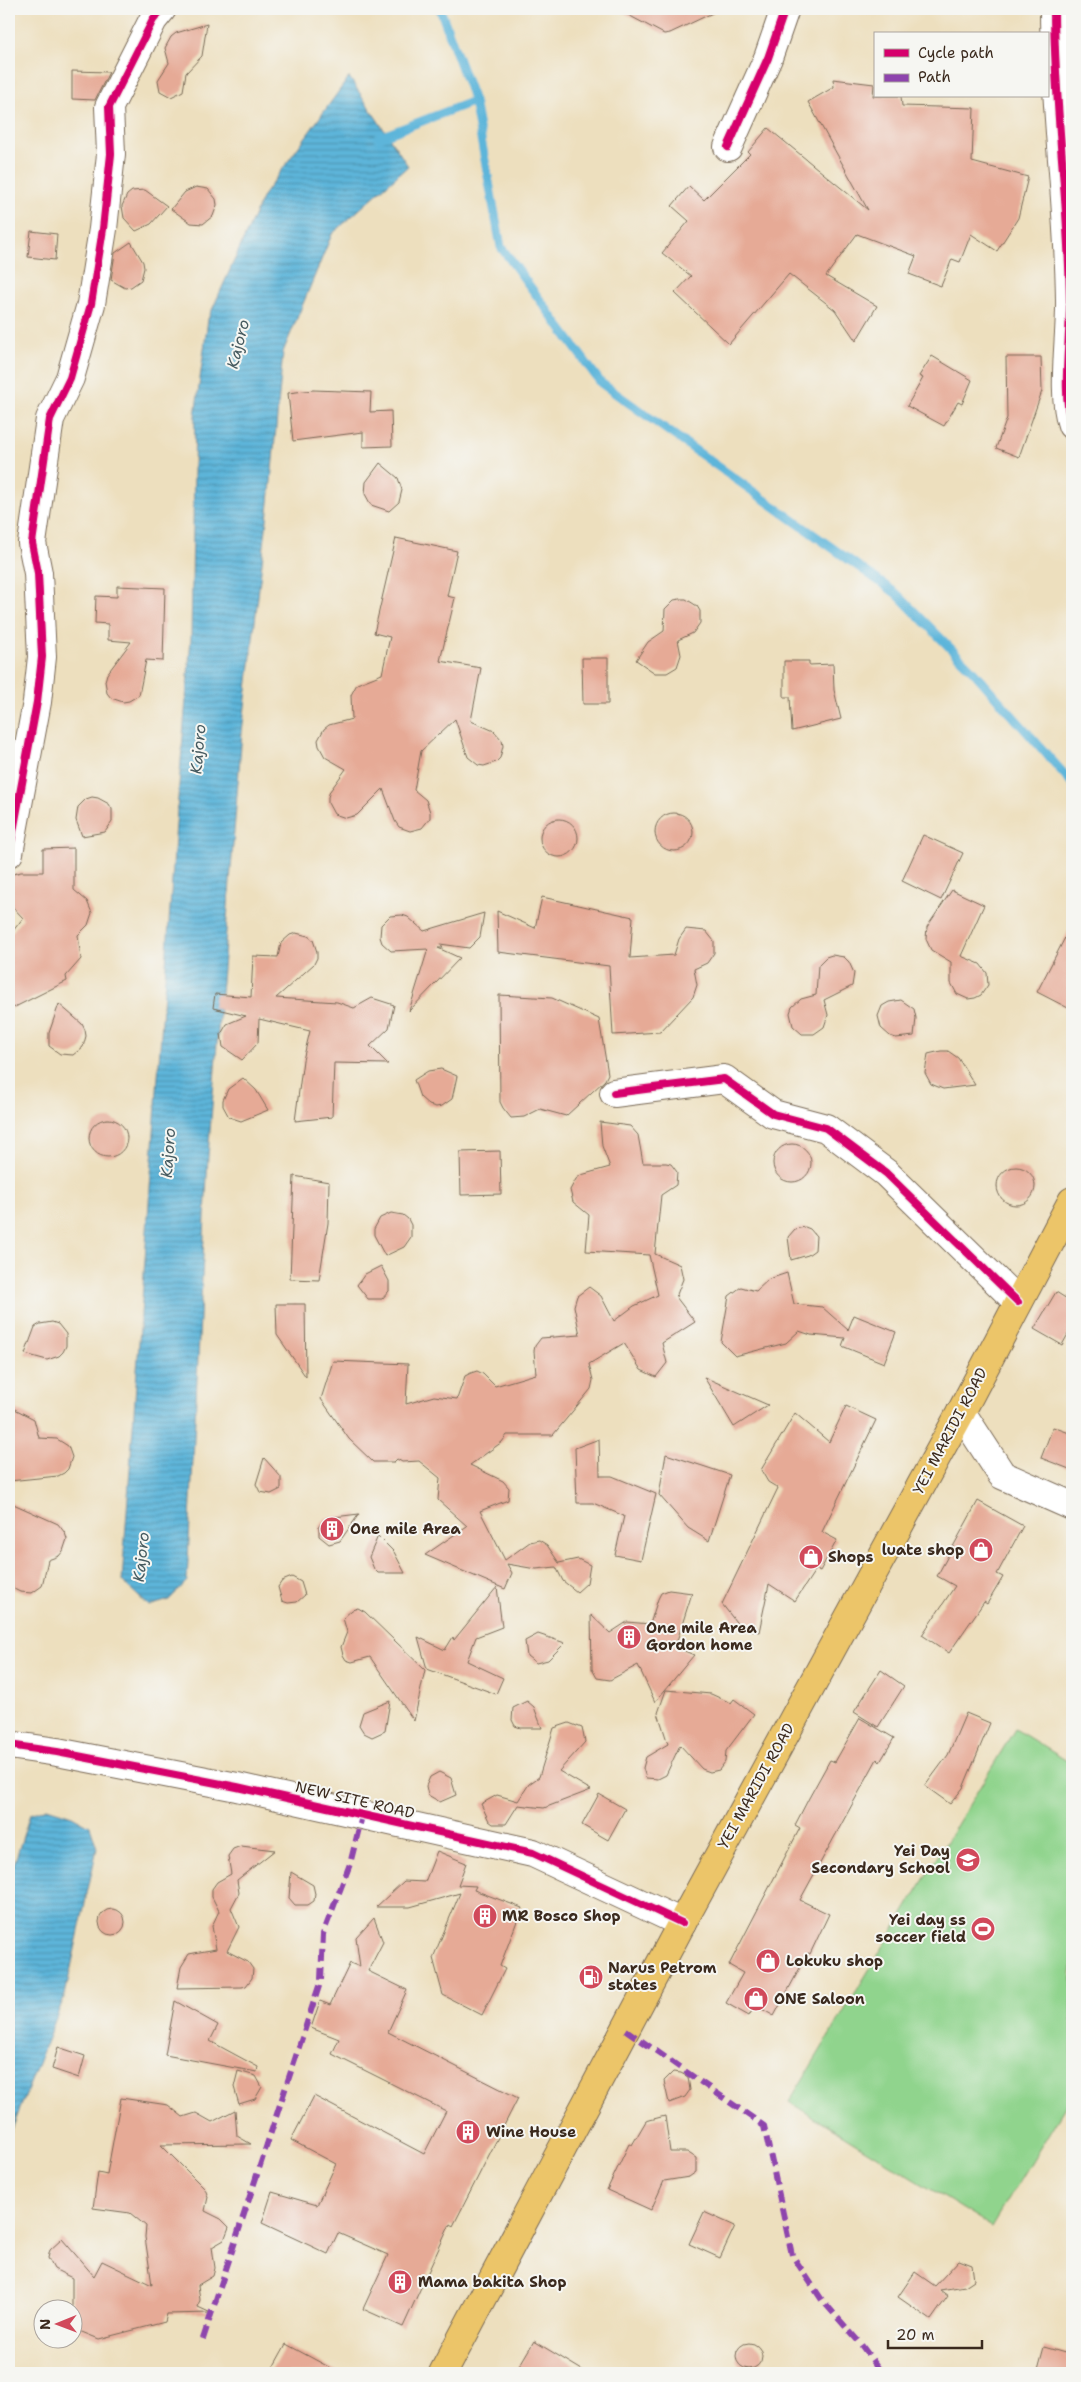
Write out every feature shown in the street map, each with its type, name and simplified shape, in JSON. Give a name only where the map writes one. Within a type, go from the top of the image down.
[{"type":"main road","name":"YEI MARIDI ROAD","points":[[443,2373],[682,1923],[961,1412],[1072,1201]]},
{"type":"street","points":[[9,853],[37,702],[42,657],[38,573],[32,543],[50,419],[70,378],[91,304],[104,229],[111,154],[109,107],[153,20],[162,9]]},
{"type":"street","points":[[728,148],[768,58],[785,9]]},
{"type":"street","points":[[1054,9],[1063,51],[1070,301],[1067,404],[1072,425]]},
{"type":"street","points":[[614,1093],[724,1079],[773,1114],[826,1128],[886,1173],[1018,1302]]},
{"type":"street","points":[[961,1412],[1002,1476],[1072,1506]]},
{"type":"street","name":"NEW SITE ROAD","points":[[9,1745],[57,1752],[237,1787],[533,1853],[682,1923]]},
{"type":"green space","name":"Yei day ss soccer field","points":[[1015,1729],[1072,1764],[1072,2095],[992,2227],[789,2102]]},
{"type":"water","points":[[349,77],[408,166],[332,234],[283,352],[269,503],[242,732],[208,1156],[187,1581],[169,1600],[149,1606],[122,1581],[191,638],[195,416],[208,319],[263,196]]},
{"type":"water","points":[[47,1808],[72,1816],[90,1826],[97,1848],[65,1995],[9,2137],[9,1880],[30,1814]]},
{"type":"building","points":[[617,9],[721,9],[664,34]]},
{"type":"building","points":[[207,24],[202,56],[186,73],[183,91],[171,97],[160,91],[158,80],[169,63],[165,48],[171,37],[176,33]]},
{"type":"building","points":[[72,71],[109,72],[95,100],[72,99]]},
{"type":"building","points":[[833,79],[874,84],[874,98],[901,98],[902,106],[974,108],[972,162],[1028,177],[1018,218],[997,251],[971,234],[960,262],[952,259],[941,286],[909,274],[916,256],[857,234],[826,276],[877,306],[856,341],[835,310],[789,274],[729,344],[675,293],[691,276],[662,253],[689,221],[672,206],[689,186],[704,200],[750,154],[748,152],[768,128],[868,210],[808,102],[834,87]]},
{"type":"building","points":[[196,187],[208,189],[216,199],[217,205],[213,216],[203,224],[191,223],[171,209],[185,192]]},
{"type":"building","points":[[145,190],[167,206],[151,224],[136,231],[124,218],[122,206],[127,195],[132,191]]},
{"type":"building","points":[[31,231],[57,234],[55,260],[28,257]]},
{"type":"building","points":[[131,242],[143,262],[144,268],[141,280],[131,287],[125,288],[111,280],[115,253]]},
{"type":"building","points":[[932,356],[972,380],[962,404],[958,402],[944,426],[907,406],[923,378],[919,376]]},
{"type":"building","points":[[1006,357],[1041,357],[1042,391],[1019,457],[996,448],[1007,418]]},
{"type":"building","points":[[313,390],[371,392],[370,412],[391,411],[392,446],[363,447],[363,432],[293,441],[288,393]]},
{"type":"building","points":[[380,463],[398,478],[402,490],[399,502],[389,511],[371,505],[365,494],[366,482]]},
{"type":"building","points":[[396,538],[457,551],[447,596],[455,598],[440,661],[481,668],[471,721],[494,731],[502,740],[503,746],[500,758],[496,762],[484,766],[478,765],[468,757],[455,719],[421,751],[414,790],[426,800],[430,818],[422,828],[410,831],[399,827],[395,821],[383,789],[357,815],[346,818],[334,814],[328,803],[328,797],[330,791],[346,769],[325,757],[318,740],[324,729],[329,725],[352,719],[351,695],[357,684],[382,674],[390,637],[374,633]]},
{"type":"building","points":[[117,586],[165,588],[163,661],[146,660],[139,695],[123,702],[111,698],[107,693],[105,681],[107,674],[131,642],[108,640],[108,624],[95,623],[96,596],[117,597]]},
{"type":"building","points":[[686,599],[697,606],[700,611],[700,623],[693,633],[678,640],[681,655],[677,667],[667,673],[655,673],[636,660],[648,642],[664,631],[665,609],[674,600]]},
{"type":"building","points":[[582,658],[608,658],[608,704],[583,704]]},
{"type":"building","points":[[784,661],[809,661],[809,665],[833,664],[834,690],[841,719],[792,731],[790,697],[784,697]]},
{"type":"building","points":[[92,797],[109,804],[112,809],[112,822],[105,832],[82,836],[76,820],[78,807],[86,799]]},
{"type":"building","points":[[674,813],[687,819],[693,832],[687,845],[674,851],[661,845],[655,832],[661,819]]},
{"type":"building","points":[[559,819],[572,825],[578,838],[572,851],[559,857],[546,851],[540,838],[546,825]]},
{"type":"building","points":[[923,835],[963,853],[941,900],[902,881]]},
{"type":"building","points":[[74,848],[74,890],[87,901],[92,913],[88,925],[78,935],[81,959],[66,976],[67,981],[9,1010],[9,936],[23,918],[9,903],[9,875],[21,872],[43,872],[43,849]]},
{"type":"building","points":[[952,890],[984,905],[961,956],[980,964],[987,973],[988,985],[981,995],[975,998],[968,999],[957,994],[951,983],[951,962],[931,950],[926,939],[927,927]]},
{"type":"building","points":[[542,897],[633,917],[630,958],[674,955],[679,939],[686,929],[706,931],[714,941],[714,953],[707,963],[694,969],[697,985],[693,997],[660,1032],[613,1035],[609,966],[498,952],[497,911],[535,928]]},
{"type":"building","points":[[484,913],[480,937],[469,948],[440,944],[443,948],[438,948],[460,958],[409,1011],[428,949],[391,951],[382,943],[380,937],[381,925],[390,916],[402,915],[408,917],[424,931]]},
{"type":"building","points":[[1072,924],[1072,1010],[1037,992]]},
{"type":"building","points":[[296,933],[308,936],[313,940],[317,958],[314,964],[276,998],[337,1002],[354,1008],[372,998],[394,1005],[389,1028],[370,1046],[388,1064],[334,1063],[332,1117],[295,1121],[303,1060],[310,1031],[259,1019],[258,1043],[242,1060],[223,1047],[221,1034],[227,1024],[246,1016],[213,1008],[215,994],[251,997],[253,956],[278,957],[281,943],[290,935]]},
{"type":"building","points":[[832,955],[844,957],[849,962],[854,973],[852,986],[824,1000],[828,1015],[824,1027],[814,1034],[802,1034],[793,1026],[790,1013],[792,1007],[801,999],[816,995],[818,965],[826,957]]},
{"type":"building","points":[[499,995],[552,998],[599,1019],[608,1074],[605,1080],[566,1116],[540,1109],[524,1117],[511,1118],[503,1108],[500,1102]]},
{"type":"building","points":[[901,1000],[914,1009],[916,1018],[914,1036],[896,1038],[890,1036],[881,1028],[878,1016],[882,1006],[889,1002]]},
{"type":"building","points":[[59,1004],[82,1024],[85,1030],[86,1036],[83,1047],[73,1055],[60,1054],[49,1046],[49,1033]]},
{"type":"building","points":[[948,1051],[958,1058],[975,1085],[943,1089],[931,1084],[925,1073],[928,1054]]},
{"type":"building","points":[[441,1069],[457,1076],[452,1099],[442,1106],[436,1107],[429,1105],[420,1097],[414,1080],[428,1071]]},
{"type":"building","points":[[243,1078],[256,1090],[268,1110],[241,1121],[229,1117],[223,1106],[223,1100],[228,1089]]},
{"type":"building","points":[[108,1119],[121,1125],[127,1138],[121,1151],[108,1157],[95,1151],[89,1138],[95,1125]]},
{"type":"building","points":[[600,1122],[630,1126],[638,1135],[643,1163],[671,1164],[677,1172],[676,1185],[661,1195],[655,1254],[680,1265],[683,1279],[676,1297],[695,1322],[662,1343],[667,1363],[656,1377],[641,1370],[624,1343],[589,1364],[593,1380],[591,1389],[553,1435],[507,1435],[502,1442],[470,1465],[503,1481],[509,1488],[508,1500],[480,1511],[505,1560],[530,1542],[539,1540],[547,1545],[559,1563],[578,1559],[590,1565],[587,1583],[577,1592],[563,1581],[556,1567],[536,1569],[507,1564],[512,1573],[505,1589],[425,1555],[467,1526],[438,1500],[440,1478],[419,1461],[402,1462],[397,1459],[394,1462],[373,1462],[349,1439],[321,1399],[333,1361],[408,1364],[406,1404],[434,1396],[457,1399],[465,1376],[477,1371],[483,1374],[495,1386],[536,1374],[534,1351],[541,1338],[580,1335],[574,1306],[577,1296],[589,1287],[601,1296],[614,1321],[634,1306],[658,1295],[649,1255],[586,1251],[589,1215],[573,1202],[570,1190],[576,1179],[581,1175],[610,1167],[602,1146]]},
{"type":"building","points":[[792,1144],[805,1150],[811,1163],[805,1176],[792,1182],[779,1176],[773,1163],[779,1150]]},
{"type":"building","points":[[500,1151],[501,1194],[461,1195],[460,1152]]},
{"type":"building","points":[[1016,1167],[1029,1173],[1035,1186],[1029,1199],[1016,1205],[1003,1199],[997,1186],[1003,1173]]},
{"type":"building","points":[[294,1176],[329,1182],[328,1223],[319,1280],[290,1279]]},
{"type":"building","points":[[391,1213],[403,1215],[408,1219],[411,1225],[411,1237],[404,1247],[385,1256],[374,1235],[374,1229],[380,1218]]},
{"type":"building","points":[[805,1227],[810,1229],[816,1236],[815,1250],[808,1255],[791,1260],[788,1237],[795,1229]]},
{"type":"building","points":[[381,1266],[389,1281],[389,1291],[382,1299],[368,1299],[357,1285],[365,1274]]},
{"type":"building","points":[[787,1273],[794,1304],[822,1307],[848,1330],[854,1315],[896,1332],[884,1363],[842,1346],[845,1338],[811,1335],[799,1331],[786,1343],[735,1356],[721,1342],[729,1296],[741,1287],[756,1291],[769,1279]]},
{"type":"building","points":[[1056,1292],[1072,1302],[1072,1327],[1062,1345],[1034,1329]]},
{"type":"building","points":[[276,1304],[305,1304],[306,1377],[277,1335]]},
{"type":"building","points":[[52,1322],[58,1324],[66,1334],[66,1346],[63,1352],[59,1356],[47,1360],[25,1354],[35,1327]]},
{"type":"building","points":[[704,1377],[768,1405],[734,1427]]},
{"type":"building","points":[[9,1406],[34,1419],[39,1438],[57,1439],[68,1446],[72,1457],[68,1469],[64,1473],[58,1476],[9,1481]]},
{"type":"building","points":[[846,1406],[876,1420],[822,1532],[837,1540],[820,1571],[816,1569],[795,1601],[769,1584],[759,1632],[743,1628],[739,1626],[722,1604],[778,1488],[768,1482],[761,1470],[795,1413],[829,1442]]},
{"type":"building","points":[[1053,1427],[1072,1434],[1072,1470],[1041,1458]]},
{"type":"building","points":[[599,1439],[600,1476],[612,1476],[656,1494],[641,1560],[615,1555],[624,1516],[593,1503],[577,1503],[575,1448]]},
{"type":"building","points":[[666,1454],[730,1475],[709,1541],[688,1528],[659,1495]]},
{"type":"building","points":[[264,1458],[281,1477],[281,1489],[271,1494],[260,1492],[256,1484]]},
{"type":"building","name":"luate shop","points":[[978,1501],[1023,1526],[997,1574],[1003,1577],[987,1604],[984,1602],[949,1653],[922,1635],[955,1586],[937,1576]]},
{"type":"building","points":[[9,1502],[58,1524],[67,1539],[59,1556],[48,1560],[42,1586],[32,1593],[20,1592],[14,1589],[9,1580]]},
{"type":"building","name":"One mile Area","points":[[359,1514],[340,1541],[329,1544],[319,1536],[319,1526],[326,1518]]},
{"type":"building","points":[[378,1536],[394,1552],[405,1573],[378,1573],[374,1569],[369,1557]]},
{"type":"building","points":[[292,1577],[301,1582],[305,1595],[297,1602],[288,1603],[282,1601],[278,1587],[282,1581]]},
{"type":"building","points":[[497,1587],[502,1627],[476,1637],[467,1661],[503,1678],[496,1694],[427,1669],[418,1637],[445,1650],[453,1637],[454,1640]]},
{"type":"building","points":[[669,1590],[692,1593],[675,1647],[694,1655],[655,1702],[638,1665],[610,1680],[597,1678],[592,1669],[591,1615],[610,1633],[627,1622],[650,1624],[661,1593]]},
{"type":"building","points":[[358,1608],[365,1612],[425,1670],[414,1721],[370,1657],[352,1662],[346,1660],[343,1655],[341,1647],[347,1632],[343,1618],[352,1610]]},
{"type":"building","points":[[538,1634],[565,1643],[548,1660],[536,1663],[527,1656],[525,1641]]},
{"type":"building","points":[[881,1670],[904,1686],[878,1727],[854,1712]]},
{"type":"building","points":[[666,1690],[711,1694],[731,1703],[734,1699],[754,1714],[726,1751],[725,1762],[719,1770],[710,1772],[702,1769],[680,1745],[666,1775],[658,1779],[646,1778],[643,1768],[646,1757],[668,1744],[658,1713]]},
{"type":"building","points":[[390,1701],[385,1731],[372,1737],[364,1733],[359,1725],[363,1712]]},
{"type":"building","points":[[527,1701],[534,1707],[542,1728],[521,1728],[515,1726],[512,1720],[513,1708]]},
{"type":"building","points":[[966,1713],[990,1723],[963,1788],[950,1804],[925,1786],[948,1755]]},
{"type":"building","points":[[860,1718],[894,1738],[880,1762],[877,1759],[800,1900],[829,1914],[810,1954],[808,1953],[774,2016],[755,2005],[749,2016],[726,2003],[743,1973],[729,1965],[800,1828],[795,1825],[809,1798],[830,1760],[835,1762]]},
{"type":"building","points":[[569,1723],[582,1728],[585,1742],[559,1771],[591,1790],[544,1808],[518,1805],[506,1824],[493,1824],[489,1821],[481,1804],[497,1795],[518,1801],[529,1784],[539,1777],[554,1728]]},
{"type":"building","points":[[439,1772],[451,1778],[456,1795],[440,1802],[428,1795],[426,1786],[430,1777]]},
{"type":"building","points":[[599,1794],[625,1809],[608,1840],[582,1825]]},
{"type":"building","points":[[241,1846],[275,1850],[237,1880],[239,1893],[231,1908],[239,1927],[227,1951],[248,1962],[253,1969],[252,1978],[246,1986],[242,1987],[177,1988],[181,1967],[189,1954],[216,1949],[212,1926],[219,1911],[212,1897],[212,1889],[217,1882],[231,1874],[228,1856],[233,1849]]},
{"type":"building","points":[[437,1851],[466,1863],[458,1885],[476,1886],[474,1890],[522,1908],[500,1966],[505,1969],[482,2015],[443,1995],[433,1958],[460,1893],[410,1907],[376,1907],[404,1881],[425,1882]]},
{"type":"building","points":[[291,1872],[313,1885],[314,1901],[308,1905],[295,1905],[289,1898]]},
{"type":"building","points":[[112,1909],[122,1912],[125,1922],[122,1932],[112,1935],[102,1932],[99,1922],[102,1912]]},
{"type":"building","points":[[374,1918],[383,1942],[368,1971],[407,1990],[388,2032],[518,2098],[453,2226],[450,2224],[403,2327],[363,2309],[388,2255],[338,2233],[328,2254],[262,2223],[272,2192],[317,2205],[336,2164],[291,2140],[314,2096],[424,2154],[446,2111],[332,2054],[339,2039],[311,2028],[320,2001],[330,2005],[350,1963],[360,1967],[356,1938]]},
{"type":"building","points":[[175,2001],[218,2025],[210,2041],[258,2067],[257,2072],[165,2055]]},
{"type":"building","points":[[58,2047],[85,2056],[79,2078],[52,2069]]},
{"type":"building","points":[[238,2071],[256,2076],[262,2087],[255,2099],[239,2104],[234,2087]]},
{"type":"building","points":[[673,2072],[681,2073],[688,2077],[690,2090],[685,2097],[669,2103],[664,2081]]},
{"type":"building","points":[[121,2098],[168,2105],[183,2117],[196,2113],[212,2122],[235,2110],[237,2136],[251,2144],[161,2145],[205,2189],[208,2197],[205,2211],[221,2219],[229,2227],[224,2240],[212,2247],[215,2268],[213,2276],[198,2285],[200,2300],[198,2307],[211,2313],[167,2314],[165,2322],[99,2339],[82,2332],[82,2300],[72,2300],[72,2278],[54,2269],[48,2258],[50,2250],[62,2239],[94,2276],[102,2261],[152,2285],[145,2237],[146,2226],[130,2213],[93,2208],[98,2172],[107,2174]]},
{"type":"building","points":[[665,2116],[670,2152],[687,2152],[696,2158],[696,2172],[689,2177],[664,2181],[651,2210],[607,2190],[629,2144],[632,2145],[646,2121]]},
{"type":"building","points":[[704,2212],[735,2226],[720,2258],[689,2244]]},
{"type":"building","points":[[959,2260],[972,2265],[974,2280],[965,2286],[940,2290],[948,2296],[931,2320],[898,2297],[915,2272],[935,2286]]},
{"type":"building","points":[[534,2341],[587,2373],[515,2373]]},
{"type":"building","points":[[749,2343],[758,2347],[762,2356],[758,2365],[749,2369],[740,2365],[736,2356],[740,2347]]},
{"type":"building","points":[[286,2344],[340,2373],[270,2373]]},
{"type":"building","points":[[1044,2347],[1072,2355],[1072,2373],[1037,2373]]},
{"type":"waterway","points":[[440,9],[474,101],[501,247],[601,383],[897,594],[973,671],[1072,783]]},
{"type":"waterway","name":"Kajoro","points":[[378,138],[474,101]]},
{"type":"marked path","points":[[1068,1210],[1072,1212]]},
{"type":"marked path","points":[[203,2339],[321,1980],[323,1934],[350,1864],[362,1816]]},
{"type":"marked path","points":[[626,2030],[764,2126],[792,2255],[822,2300],[859,2342],[882,2373]]},
{"type":"cycle path","points":[[9,853],[37,702],[42,657],[38,573],[32,543],[50,419],[70,378],[91,304],[103,229],[111,154],[109,107],[153,20],[162,9]]},
{"type":"cycle path","points":[[728,147],[768,58],[785,9]]},
{"type":"cycle path","points":[[1054,9],[1056,82],[1069,264],[1070,314],[1067,397],[1072,425]]},
{"type":"cycle path","points":[[614,1093],[724,1079],[773,1114],[826,1128],[886,1173],[1018,1302]]},
{"type":"cycle path","points":[[9,1745],[57,1752],[237,1787],[533,1853],[682,1923]]},
{"type":"place","name":"One mile Area","points":[[332,1529]]},
{"type":"place","name":"luate shop","points":[[981,1550]]},
{"type":"place","name":"Shops","points":[[811,1557]]},
{"type":"place","name":"One mile Area Gordon home","points":[[629,1637]]},
{"type":"place","name":"Yei Day Secondary School","points":[[968,1860]]},
{"type":"place","name":"MR Bosco Shop","points":[[485,1916]]},
{"type":"place","name":"Yei day ss soccer field","points":[[983,1929]]},
{"type":"place","name":"Lokuku shop","points":[[768,1961]]},
{"type":"place","name":"Narus Petrom states","points":[[591,1977]]},
{"type":"place","name":"ONE Saloon","points":[[756,1999]]},
{"type":"place","name":"Wine House","points":[[468,2132]]},
{"type":"place","name":"Mama bakita Shop","points":[[400,2282]]}]
